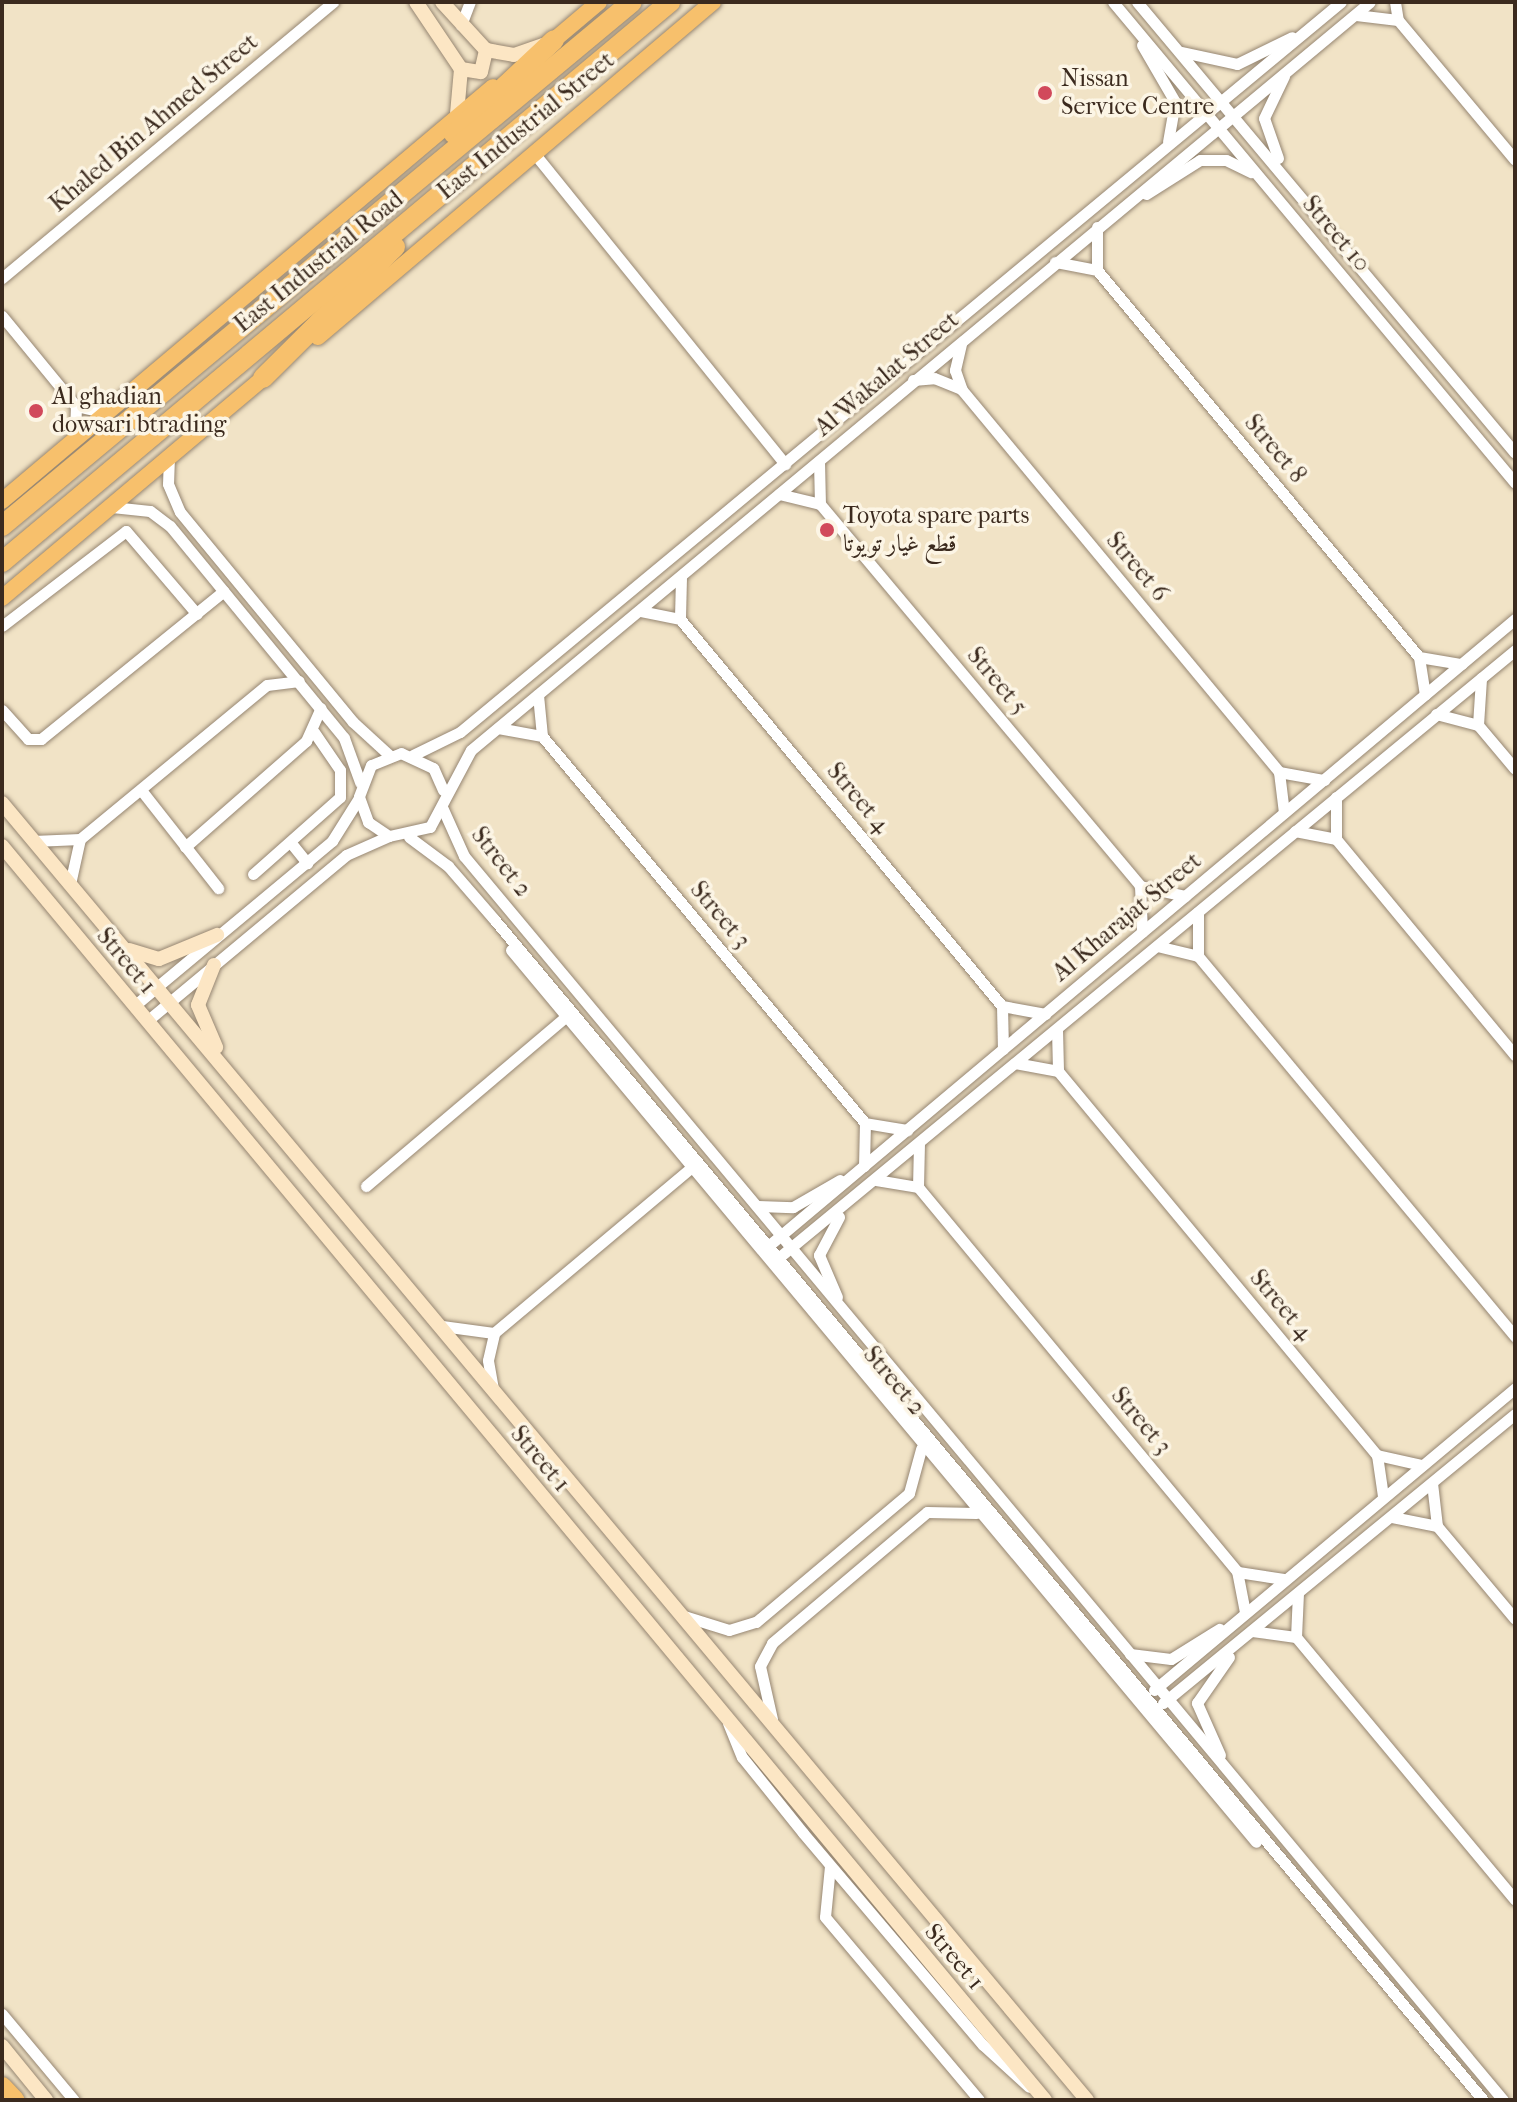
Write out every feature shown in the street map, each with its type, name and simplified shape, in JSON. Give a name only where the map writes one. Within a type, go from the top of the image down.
[{"type":"highway","name":"East Industrial Road","points":[[2,526],[632,2]]},
{"type":"highway","name":"East Industrial Road","points":[[2,562],[670,2]]},
{"type":"highway","points":[[340,246],[554,40]]},
{"type":"highway","points":[[263,378],[441,196]]},
{"type":"highway","points":[[2,2087],[14,2100]]},
{"type":"main road","name":"East Industrial Street","points":[[2,501],[457,114],[599,2]]},
{"type":"main road","name":"East Industrial Street","points":[[2,598],[713,2]]},
{"type":"street","name":"Khaled Bin Ahmed Street","points":[[2,278],[333,2]]},
{"type":"street","points":[[416,2],[461,69],[457,114]]},
{"type":"street","points":[[442,2],[486,50],[514,55],[554,40]]},
{"type":"street","points":[[461,25],[470,2]]},
{"type":"street","name":"Street 10","points":[[1113,2],[1513,480],[1515,491]]},
{"type":"street","name":"Street 10","points":[[1137,2],[1515,453]]},
{"type":"street","name":"Al Wakalat Street","points":[[443,790],[471,750],[1217,125],[1370,2]]},
{"type":"street","points":[[1395,2],[1398,20],[1515,160]]},
{"type":"street","name":"Al Wakalat Street","points":[[413,755],[460,732],[1338,4]]},
{"type":"street","points":[[1356,15],[1398,20]]},
{"type":"street","name":"Street 10","points":[[1128,20],[1175,102],[1167,143]]},
{"type":"street","points":[[1178,50],[1237,64],[1303,32]]},
{"type":"street","points":[[461,69],[481,72],[486,50]]},
{"type":"street","name":"Street 10","points":[[1292,64],[1264,118],[1268,143],[1297,190]]},
{"type":"street","points":[[534,153],[785,464]]},
{"type":"street","points":[[1121,207],[1210,158],[1239,164],[1265,182]]},
{"type":"street","points":[[1055,262],[1097,270],[1097,227]]},
{"type":"street","name":"Street 8","points":[[1097,270],[1419,657]]},
{"type":"street","points":[[2,316],[76,406],[107,413]]},
{"type":"street","points":[[962,390],[955,360],[963,340]]},
{"type":"street","points":[[912,381],[945,380],[962,390]]},
{"type":"street","name":"Street 6","points":[[962,390],[1279,772]]},
{"type":"street","points":[[75,440],[76,406]]},
{"type":"street","points":[[147,1021],[346,855],[389,836],[409,837],[430,827],[442,807],[443,790],[433,768],[413,755],[389,755],[353,722],[180,512],[168,484],[169,456]]},
{"type":"street","points":[[779,494],[820,504],[819,461]]},
{"type":"street","name":"Street 5","points":[[820,504],[1140,886]]},
{"type":"street","points":[[111,507],[159,517],[321,708],[353,752],[361,783],[359,797],[342,830],[307,863],[134,1006]]},
{"type":"street","points":[[2,626],[126,531],[197,614]]},
{"type":"street","points":[[640,611],[680,619],[681,577]]},
{"type":"street","points":[[4,717],[28,739],[41,739],[224,591]]},
{"type":"street","name":"Street 4","points":[[680,619],[1002,1006]]},
{"type":"street","name":"Al Kharajat Street","points":[[767,1247],[1515,619]]},
{"type":"street","name":"Al Kharajat Street","points":[[777,1259],[1513,652]]},
{"type":"street","points":[[1425,695],[1419,657],[1462,664]]},
{"type":"street","points":[[1478,725],[1481,677]]},
{"type":"street","points":[[33,841],[80,839],[267,685],[299,681]]},
{"type":"street","points":[[498,728],[542,736],[538,695]]},
{"type":"street","points":[[185,847],[314,732],[321,708]]},
{"type":"street","points":[[1436,714],[1478,725],[1515,769]]},
{"type":"street","points":[[253,874],[335,804],[342,787],[340,770],[314,732]]},
{"type":"street","name":"Street 3","points":[[542,736],[865,1123]]},
{"type":"street","points":[[361,783],[389,755]]},
{"type":"street","points":[[1284,813],[1279,772],[1324,780]]},
{"type":"street","points":[[141,790],[218,888]]},
{"type":"street","points":[[359,797],[368,822],[389,836]]},
{"type":"street","points":[[1336,797],[1336,839]]},
{"type":"street","name":"Street 1","points":[[2,803],[1087,2100]]},
{"type":"street","name":"Street 2","points":[[442,807],[464,856],[1503,2100]]},
{"type":"street","points":[[1295,831],[1336,839],[1515,1055]]},
{"type":"street","name":"Street 2","points":[[409,837],[442,860],[493,918],[1156,1709],[1276,1860],[1483,2100]]},
{"type":"street","points":[[70,884],[80,839]]},
{"type":"street","points":[[291,843],[307,863]]},
{"type":"street","name":"Street 1","points":[[2,846],[1045,2100]]},
{"type":"street","points":[[1142,932],[1140,886],[1185,896]]},
{"type":"street","points":[[1198,912],[1198,956]]},
{"type":"street","name":"Street 2","points":[[493,918],[563,1019],[688,1170],[1238,1827],[1276,1860]]},
{"type":"street","points":[[121,945],[154,959],[217,935]]},
{"type":"street","points":[[1157,946],[1198,956],[1515,1336]]},
{"type":"street","points":[[214,965],[198,1011],[242,1088]]},
{"type":"street","points":[[1003,1050],[1002,1006],[1046,1013]]},
{"type":"street","points":[[366,1186],[563,1019]]},
{"type":"street","points":[[1015,1063],[1058,1071],[1057,1029]]},
{"type":"street","name":"Street 4","points":[[1058,1071],[1377,1455]]},
{"type":"street","points":[[864,1166],[865,1123],[907,1130]]},
{"type":"street","points":[[876,1180],[918,1187],[919,1144]]},
{"type":"street","points":[[493,1389],[488,1360],[494,1333],[688,1170]]},
{"type":"street","points":[[754,1204],[787,1209],[852,1176]]},
{"type":"street","name":"Street 3","points":[[918,1187],[1237,1571],[1245,1612]]},
{"type":"street","name":"Street 2","points":[[841,1309],[820,1244],[853,1199]]},
{"type":"street","points":[[442,1326],[494,1333]]},
{"type":"street","points":[[1146,1697],[1515,1388]]},
{"type":"street","points":[[1156,1709],[1515,1414]]},
{"type":"street","points":[[682,1615],[717,1629],[756,1622],[909,1493],[921,1449]]},
{"type":"street","points":[[1383,1496],[1377,1455],[1421,1465]]},
{"type":"street","points":[[1432,1483],[1437,1526],[1515,1619]]},
{"type":"street","points":[[775,1727],[760,1680],[772,1643],[927,1512],[976,1513]]},
{"type":"street","points":[[1390,1517],[1437,1526]]},
{"type":"street","points":[[1237,1571],[1284,1579]]},
{"type":"street","points":[[1298,1592],[1296,1637],[1515,1900]]},
{"type":"street","points":[[1129,1654],[1171,1659],[1234,1621]]},
{"type":"street","points":[[1251,1631],[1296,1637]]},
{"type":"street","name":"Street 2","points":[[1227,1770],[1197,1703],[1238,1643]]},
{"type":"street","points":[[728,1722],[742,1757],[830,1866],[983,2045],[1045,2100]]},
{"type":"street","points":[[830,1866],[825,1917],[979,2100]]},
{"type":"street","points":[[2,2014],[74,2100]]},
{"type":"street","points":[[2,2046],[46,2100]]},
{"type":"place","name":"Nissan Service Centre","points":[[1045,93]]},
{"type":"place","name":"Al ghadian dowsari btrading","points":[[36,411]]},
{"type":"place","name":"Toyota spare parts قطع غيار تويوتا","points":[[827,530]]}]
